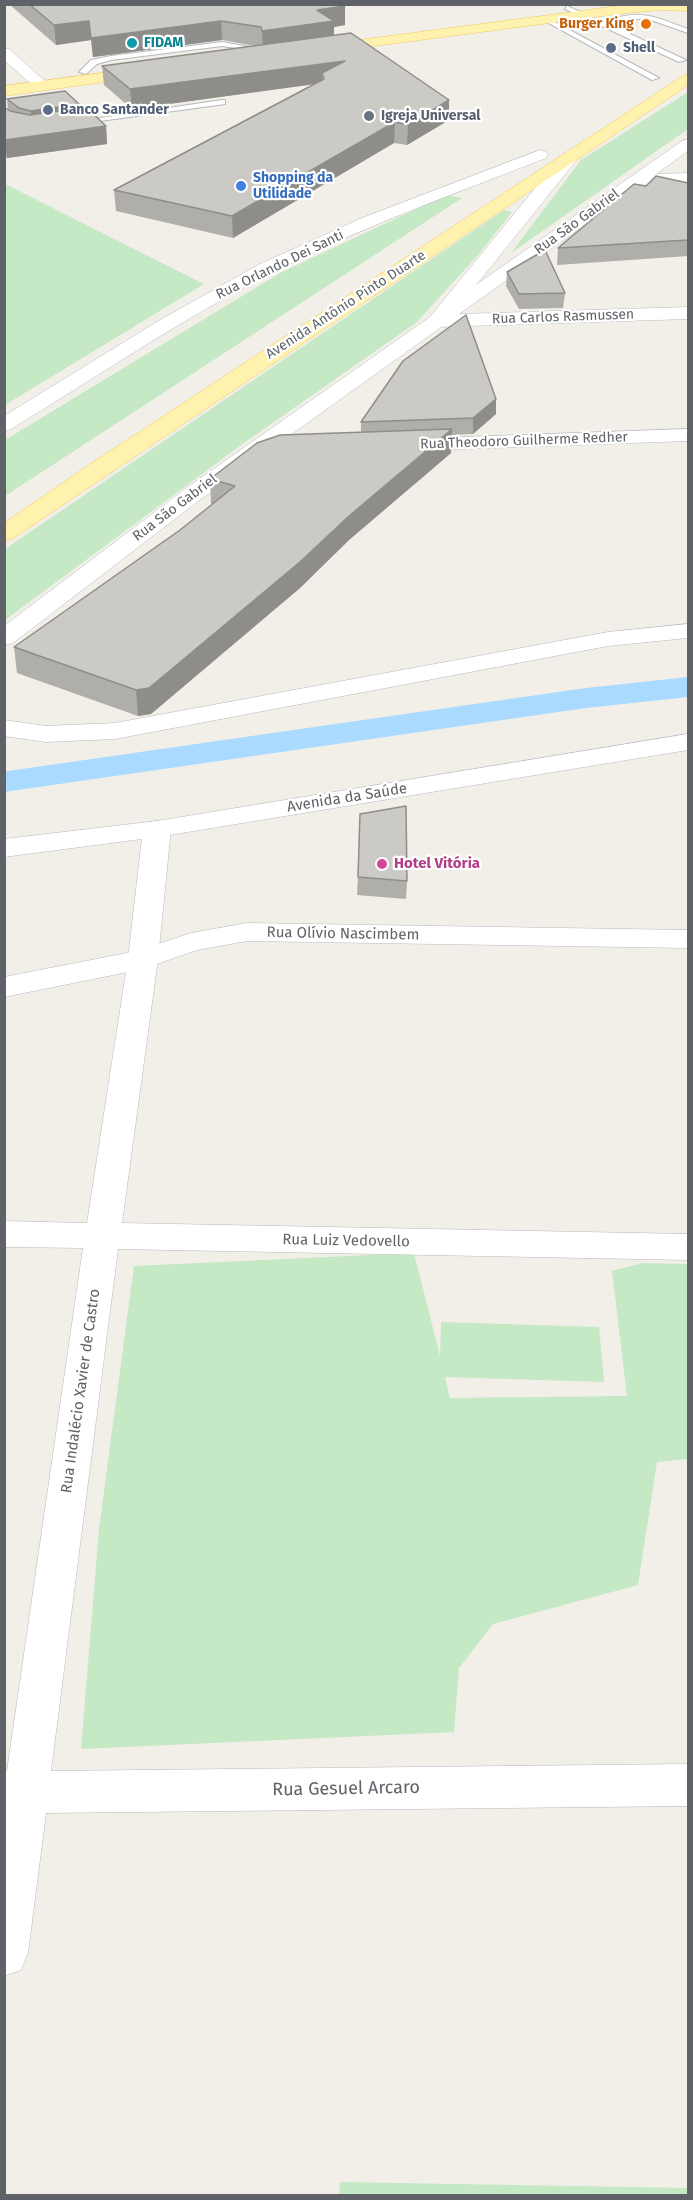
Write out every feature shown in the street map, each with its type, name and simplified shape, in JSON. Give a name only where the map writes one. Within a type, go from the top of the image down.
[{"type":"main road","points":[[596,4],[573,12],[547,20],[307,47],[573,12],[660,6],[688,7]]},
{"type":"main road","points":[[626,9],[659,9],[688,13]]},
{"type":"main road","points":[[4,91],[83,72],[267,50],[229,61]]},
{"type":"main road","points":[[636,90],[686,58]]},
{"type":"main road","points":[[4,82],[38,82],[159,71]]},
{"type":"main road","name":"Avenida Antônio Pinto Duarte","points":[[294,317],[555,152],[681,88],[688,79]]},
{"type":"main road","name":"Avenida Antônio Pinto Duarte","points":[[4,534],[555,152]]},
{"type":"street","points":[[4,52],[38,82]]},
{"type":"street","name":"Rua São Gabriel","points":[[4,638],[193,494],[688,144]]},
{"type":"street","name":"Rua São Gabriel","points":[[437,321],[555,152]]},
{"type":"street","name":"Rua Orlando Dei Santi","points":[[4,425],[204,303],[267,268],[407,205],[555,152]]},
{"type":"street","points":[[636,180],[688,178]]},
{"type":"street","name":"Rua Carlos Rasmussen","points":[[437,321],[688,313]]},
{"type":"street","name":"Rua Theodoro Guilherme Redher","points":[[382,446],[688,435]]},
{"type":"street","points":[[253,451],[288,450]]},
{"type":"street","points":[[4,728],[20,733],[64,735],[115,731],[608,639],[688,631]]},
{"type":"street","name":"Avenida da Saúde","points":[[4,848],[157,829],[688,742]]},
{"type":"street","name":"Rua Indalécio Xavier de Castro","points":[[4,1953],[15,1792],[144,959],[157,829]]},
{"type":"street","name":"Rua Olívio Nascimbem","points":[[4,987],[144,959],[191,942],[247,932],[688,939]]},
{"type":"street","name":"Rua Luiz Vedovello","points":[[4,1234],[688,1247]]},
{"type":"street","name":"Rua Gesuel Arcaro","points":[[15,1792],[688,1785]]},
{"type":"lane","points":[[573,12],[636,40],[686,58]]},
{"type":"lane","points":[[636,40],[628,32],[615,25],[615,21],[647,16],[688,31]]},
{"type":"lane","points":[[547,20],[655,78]]},
{"type":"lane","points":[[68,123],[222,102]]},
{"type":"green space","points":[[688,92],[688,129],[511,253],[581,160]]},
{"type":"green space","points":[[5,184],[204,284],[5,405]]},
{"type":"green space","points":[[446,195],[462,198],[5,496],[5,440],[280,273]]},
{"type":"green space","points":[[504,210],[512,212],[478,255],[417,322],[241,445],[5,620],[5,549]]},
{"type":"green space","points":[[414,1253],[440,1356],[441,1322],[599,1327],[604,1382],[445,1377],[450,1398],[627,1396],[612,1271],[643,1263],[688,1264],[688,1459],[657,1462],[638,1585],[493,1624],[459,1668],[454,1732],[81,1749],[99,1529],[134,1266]]},
{"type":"green space","points":[[340,2182],[688,2188],[688,2195],[339,2196]]},
{"type":"building","points":[[29,4],[342,4],[345,6],[317,10],[334,21],[262,31],[261,27],[221,21],[91,38],[89,21],[54,25]]},
{"type":"building","points":[[351,33],[449,100],[408,125],[395,122],[232,216],[114,190],[324,79],[322,73],[345,61],[130,89],[102,66]]},
{"type":"building","points":[[65,91],[79,104],[31,111],[19,108],[7,99]]},
{"type":"building","points":[[4,107],[10,111],[30,115],[86,107],[106,126],[5,140]]},
{"type":"building","points":[[656,176],[688,183],[688,240],[558,248],[634,184],[646,186]]},
{"type":"building","points":[[545,250],[565,293],[519,294],[507,272]]},
{"type":"building","points":[[466,315],[496,399],[473,418],[361,422],[403,361]]},
{"type":"building","points":[[452,429],[349,516],[300,562],[149,688],[136,690],[14,647],[180,530],[235,486],[210,479],[257,443],[280,435]]},
{"type":"building","name":"Hotel Vitória","points":[[406,806],[407,881],[358,877],[360,814]]},
{"type":"waterway","points":[[8,782],[586,698],[688,687]]},
{"type":"place","name":"Burger King","points":[[646,24]]},
{"type":"place","name":"FIDAM","points":[[132,43]]},
{"type":"place","name":"Shell","points":[[611,48]]},
{"type":"place","name":"Banco Santander","points":[[48,110]]},
{"type":"place","name":"Igreja Universal","points":[[369,116]]},
{"type":"place","name":"Shopping da Utilidade","points":[[241,186]]},
{"type":"place","name":"Hotel Vitória","points":[[382,864]]}]
